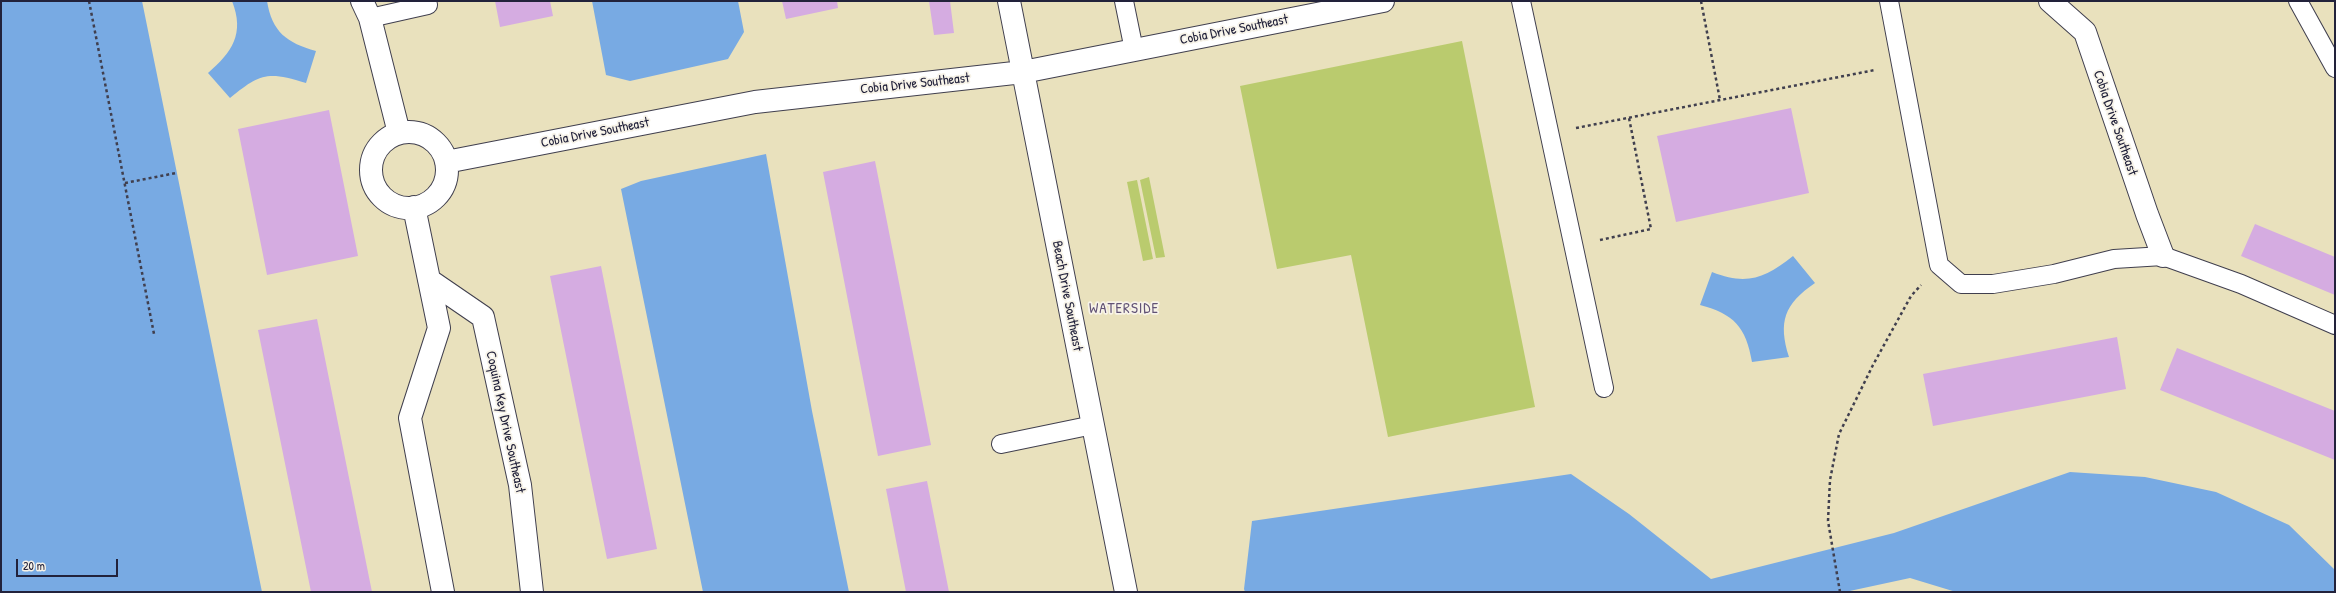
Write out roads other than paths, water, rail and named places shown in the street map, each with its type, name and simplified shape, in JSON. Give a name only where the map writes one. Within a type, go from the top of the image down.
[{"type":"street","name":"Beach Drive Southeast","points":[[1009,1],[1126,592]]},
{"type":"street","name":"Cobia Drive Southeast","points":[[446,162],[755,102],[1023,72],[1383,1]]},
{"type":"street","name":"Cobia Drive Southeast","points":[[2050,1],[2085,32],[2146,214],[2163,256]]},
{"type":"street","points":[[366,9],[399,133]]},
{"type":"street","points":[[412,132],[425,135],[436,142],[444,153],[446,162],[446,179],[440,191],[431,201],[414,207],[395,206],[385,199],[377,191],[372,180],[370,168],[372,156],[378,146],[388,138],[399,133],[412,132]]},
{"type":"street","points":[[414,207],[440,328],[410,418],[443,592]]},
{"type":"street","name":"Coquina Key Drive Southeast","points":[[429,280],[483,317],[520,485],[532,592]]},
{"type":"lane","points":[[366,9],[428,5],[427,1]]},
{"type":"lane","points":[[1124,1],[1134,50]]},
{"type":"lane","points":[[1521,1],[1604,388]]},
{"type":"lane","points":[[1889,1],[1939,265],[1961,284],[1993,284],[2054,274],[2114,258],[2163,256],[2240,284],[2335,325]]},
{"type":"lane","points":[[2298,1],[2335,68]]},
{"type":"lane","points":[[1001,444],[1093,426]]},
{"type":"water","points":[[1,1],[142,1],[262,592],[1,592]]},
{"type":"water","points":[[232,1],[267,1],[269,12],[282,35],[297,44],[316,51],[306,83],[282,77],[265,77],[249,83],[230,98],[208,73],[224,58],[234,42],[237,23],[236,13]]},
{"type":"water","points":[[592,1],[738,1],[744,32],[728,59],[630,81],[606,75]]},
{"type":"water","points":[[766,154],[812,411],[849,592],[703,592],[621,189],[641,181]]},
{"type":"water","points":[[1793,256],[1815,283],[1796,298],[1786,315],[1784,334],[1789,357],[1752,362],[1746,340],[1742,331],[1736,324],[1722,313],[1700,305],[1712,272],[1735,278],[1755,278],[1773,270]]},
{"type":"water","points":[[2070,472],[2145,477],[2216,492],[2289,525],[2335,570],[2335,592],[1956,592],[1910,578],[1845,592],[1245,592],[1244,589],[1252,521],[1571,474],[1629,514],[1711,579],[1894,533]]},
{"type":"district","name":"WATERSIDE","points":[[1124,309]]}]
